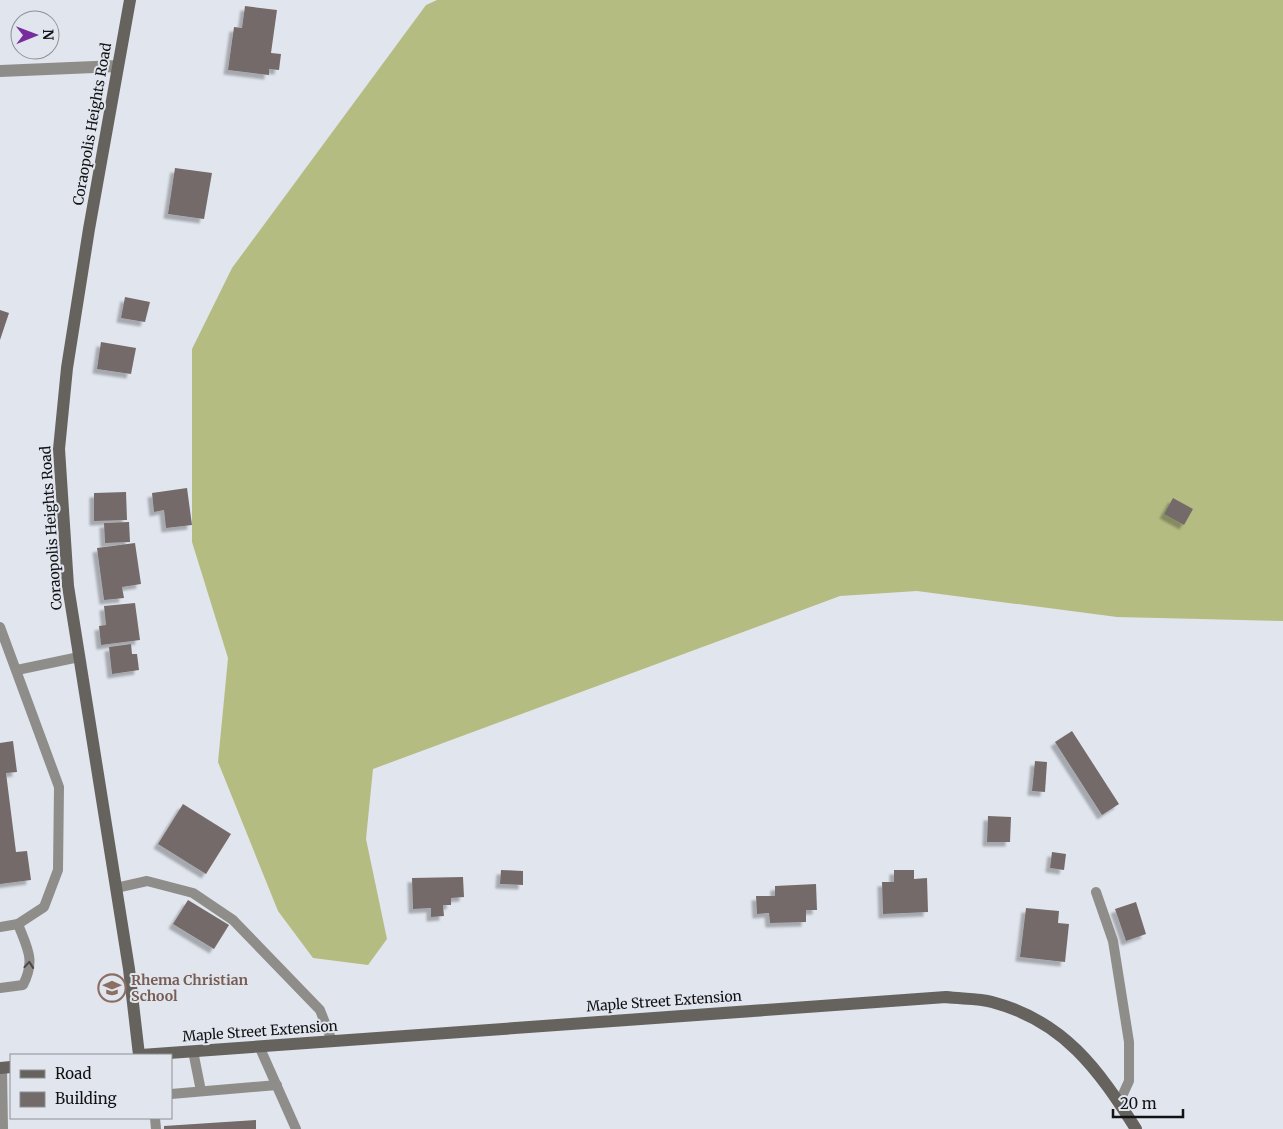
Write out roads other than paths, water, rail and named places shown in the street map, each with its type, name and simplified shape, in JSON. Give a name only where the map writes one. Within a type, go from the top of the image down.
[{"type":"street","name":"Coraopolis Heights Road","points":[[130,0],[67,368],[59,449],[68,586],[129,969],[140,1054]]},
{"type":"street","points":[[0,71],[118,66]]},
{"type":"street","name":"Maple Street Extension","points":[[153,1054],[946,997],[991,1001],[1031,1017],[1066,1038],[1091,1063],[1136,1129]]},
{"type":"street","points":[[2,1129],[4,1067]]},
{"type":"lane","points":[[0,627],[59,787],[58,870],[44,907],[18,924],[0,927]]},
{"type":"lane","points":[[17,670],[79,657]]},
{"type":"lane","points":[[116,888],[147,882],[193,894],[233,920],[320,1010],[332,1041]]},
{"type":"lane","points":[[1096,892],[1112,940],[1129,1042],[1129,1081],[1119,1103]]},
{"type":"lane","points":[[0,988],[23,984],[30,972],[30,954],[18,924]]},
{"type":"lane","points":[[259,1046],[296,1129]]},
{"type":"lane","points":[[193,1051],[201,1091]]},
{"type":"lane","points":[[172,1094],[277,1084]]},
{"type":"place","name":"Rhema Christian School","points":[[112,988]]}]
